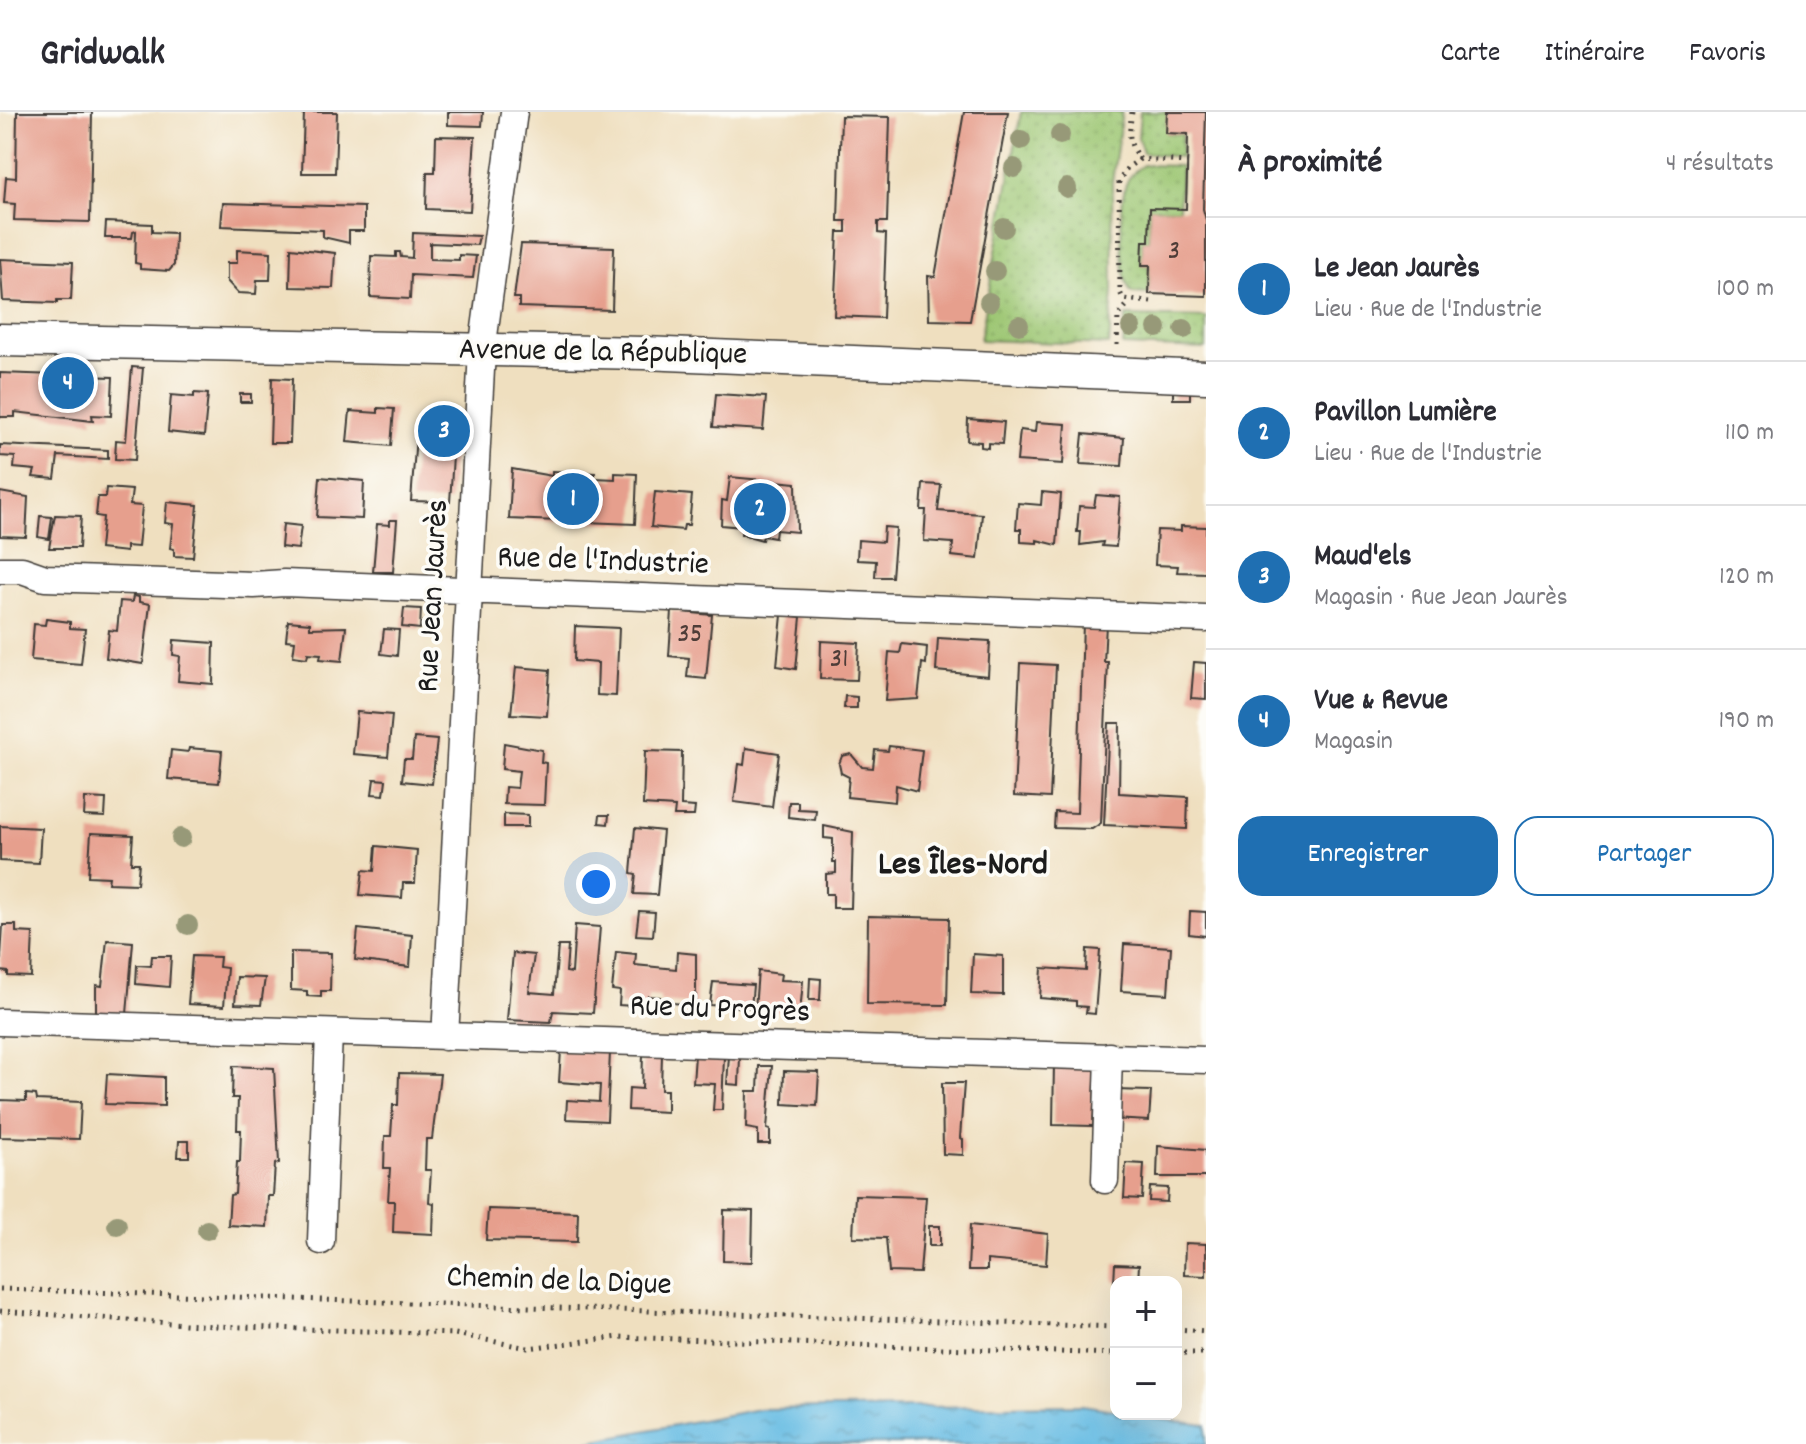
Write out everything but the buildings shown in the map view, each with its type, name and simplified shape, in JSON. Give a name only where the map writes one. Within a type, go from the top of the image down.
[{"type":"street","name":"Rue Jean Jaurès","points":[[445,1037],[482,351],[514,112]]},
{"type":"street","name":"Avenue de la République","points":[[0,340],[644,353],[1206,377]]},
{"type":"street","name":"Rue de l'Industrie","points":[[0,570],[22,570],[45,578],[254,585],[284,583],[470,593],[1206,619]]},
{"type":"street","name":"Rue du Progrès","points":[[0,1022],[1206,1060]]},
{"type":"street","points":[[321,1241],[329,1033]]},
{"type":"street","points":[[1105,1180],[1109,1056]]},
{"type":"path","points":[[1132,112],[1131,149],[1140,159]]},
{"type":"path","points":[[1151,302],[1131,302],[1123,299],[1120,292],[1119,181],[1127,168],[1140,159],[1187,162]]},
{"type":"path","points":[[1117,345],[1118,315],[1124,305],[1131,302]]},
{"type":"path","name":"Chemin de la Digue","points":[[0,1289],[1110,1327]]},
{"type":"path","points":[[0,1311],[213,1326],[455,1334],[528,1348],[619,1337],[1110,1354]]},
{"type":"path","points":[[1182,1329],[1206,1331]]},
{"type":"path","points":[[1182,1353],[1206,1353]]},
{"type":"green space","points":[[1021,112],[1122,112],[1112,182],[1113,291],[1109,345],[980,340]]},
{"type":"green space","points":[[1140,112],[1167,112],[1167,133],[1182,134],[1181,157],[1143,153],[1138,138]]},
{"type":"green space","points":[[1143,165],[1181,166],[1179,209],[1150,208],[1149,241],[1143,241],[1142,265],[1150,265],[1149,294],[1132,293],[1128,285],[1122,240],[1126,184]]},
{"type":"green space","points":[[1126,316],[1206,318],[1206,349],[1123,346]]},
{"type":"water","points":[[1082,1405],[1110,1409],[1110,1420],[1165,1420],[1206,1425],[1206,1444],[575,1444],[759,1409]]},
{"type":"place","name":"Vue & Revue","points":[[68,383]]},
{"type":"place","name":"Maud'els","points":[[444,431]]},
{"type":"place","name":"Le Jean Jaurès","points":[[573,499]]},
{"type":"place","name":"Pavillon Lumière","points":[[760,509]]},
{"type":"district","name":"Les Îles-Nord","points":[[963,866]]}]
